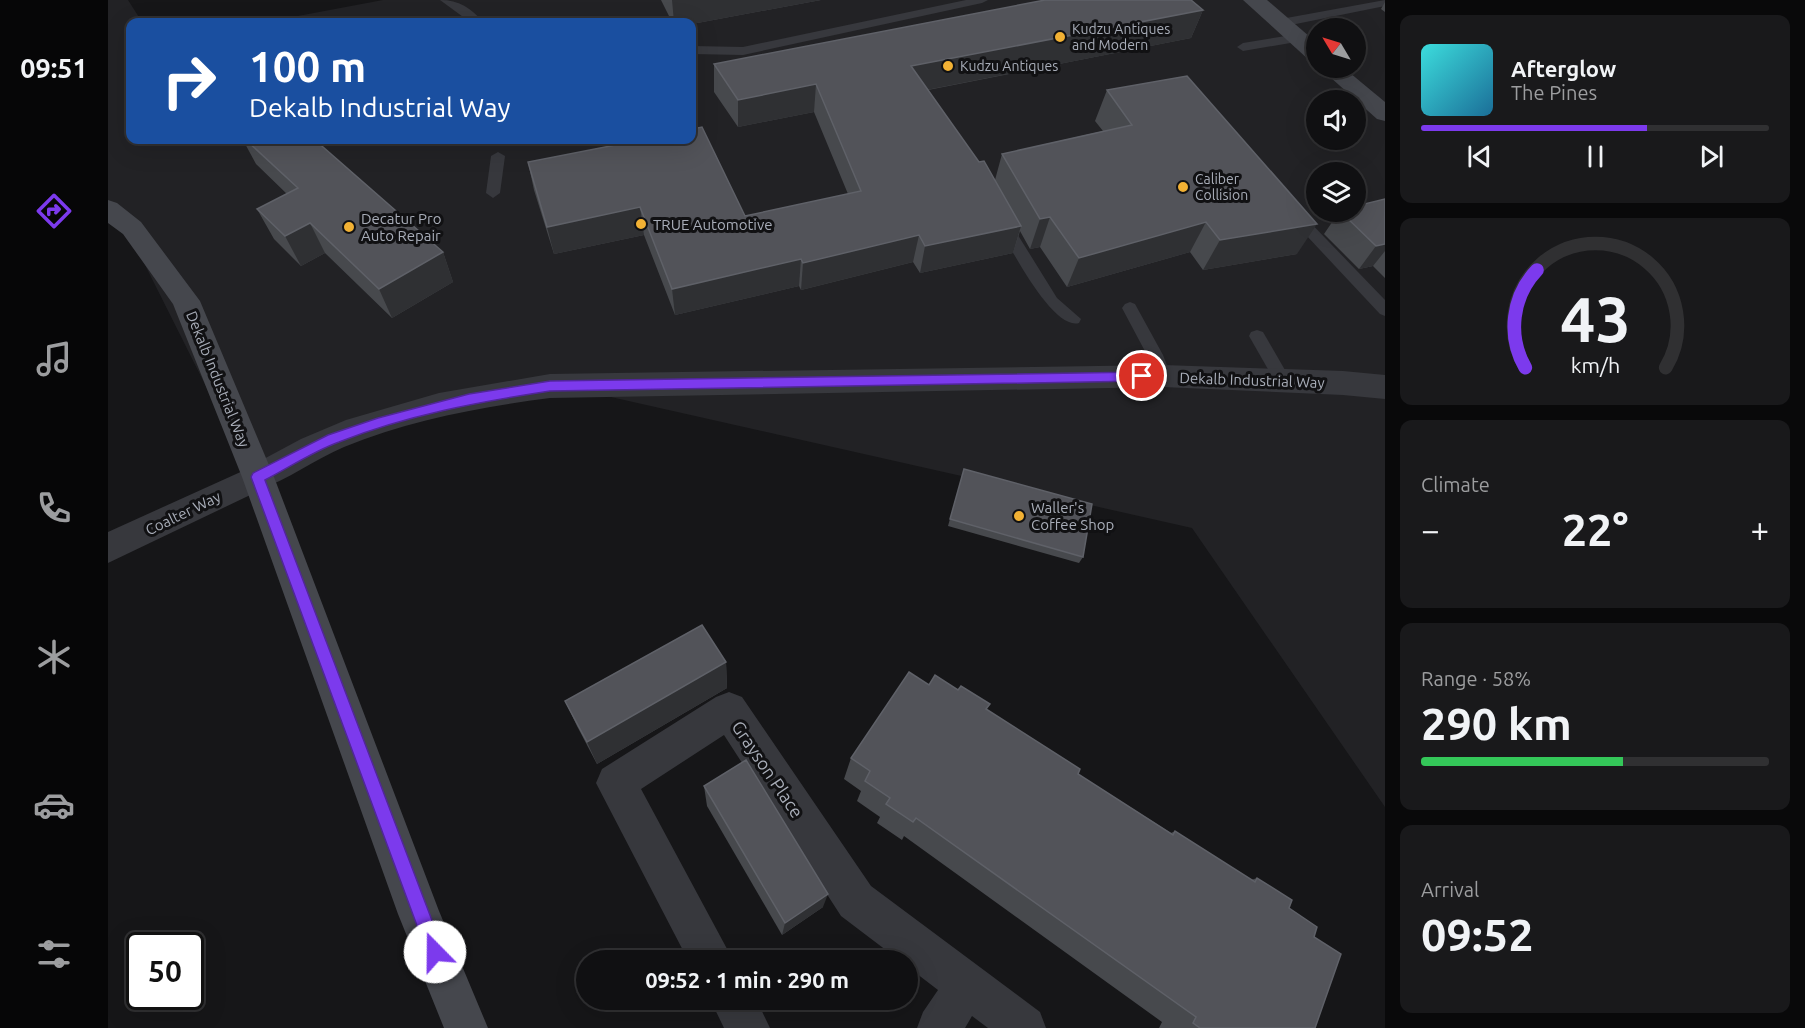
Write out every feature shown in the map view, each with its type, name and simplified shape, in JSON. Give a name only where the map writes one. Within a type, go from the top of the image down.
[{"type":"main road","points":[[1254,0],[1306,45]]},
{"type":"main road","points":[[1343,78],[1385,114]]},
{"type":"main road","name":"Dekalb Industrial Way","points":[[108,209],[132,228],[186,301],[258,477]]},
{"type":"main road","points":[[258,477],[419,914],[466,1028]]},
{"type":"street","name":"Dekalb Industrial Way","points":[[258,477],[333,438],[378,423],[469,399],[550,386],[1163,376],[1385,387]]},
{"type":"street","name":"Coalter Way","points":[[108,548],[258,477]]},
{"type":"street","name":"Grayson Place","points":[[706,950],[616,783],[729,710],[856,901],[1024,1028]]},
{"type":"street","points":[[939,1028],[967,985]]},
{"type":"street","points":[[738,1010],[748,1028]]},
{"type":"lane","points":[[446,0],[461,8],[472,18]]},
{"type":"lane","points":[[696,51],[743,51],[982,0]]},
{"type":"lane","points":[[1281,23],[1385,3]]},
{"type":"lane","points":[[1243,47],[1298,38]]},
{"type":"lane","points":[[493,193],[498,156]]},
{"type":"lane","points":[[997,209],[1052,302],[1073,320]]},
{"type":"lane","points":[[1296,216],[1385,310]]},
{"type":"lane","points":[[1130,308],[1155,355],[1163,376]]},
{"type":"lane","points":[[1257,336],[1283,381]]},
{"type":"shaded area","points":[[108,0],[128,0],[139,18],[126,18],[126,144],[696,144],[696,18],[287,18],[383,0],[1385,0],[1385,807],[1192,528],[531,379],[251,476],[135,245],[108,214]]},
{"type":"building","points":[[1045,0],[1191,0],[1203,10],[911,66],[979,162],[984,161],[1021,226],[925,246],[919,235],[803,263],[801,259],[672,289],[640,207],[547,227],[528,162],[620,144],[696,144],[696,128],[702,127],[745,216],[861,191],[816,84],[738,100],[714,64]]},
{"type":"building","points":[[1187,76],[1306,211],[1306,222],[1317,224],[1220,240],[1206,222],[1079,258],[1050,217],[1040,219],[1002,154],[1132,125],[1107,90]]},
{"type":"building","points":[[250,144],[320,144],[443,252],[379,289],[310,223],[285,236],[257,209],[298,188]]},
{"type":"building","points":[[1385,199],[1385,244],[1376,246],[1351,222],[1366,222],[1366,204]]},
{"type":"building","name":"Waller's Coffee Shop","points":[[964,469],[1092,504],[1083,557],[950,519]]},
{"type":"building","points":[[702,625],[726,662],[587,742],[565,701]]},
{"type":"building","points":[[909,672],[929,685],[935,675],[958,690],[961,686],[990,704],[986,709],[1080,769],[1078,774],[1173,835],[1175,831],[1255,882],[1257,878],[1292,900],[1289,908],[1317,927],[1314,937],[1341,954],[1315,1028],[1200,1028],[1193,1023],[1196,1017],[916,818],[913,822],[886,804],[890,798],[865,781],[870,771],[851,758]]},
{"type":"building","points":[[746,760],[828,894],[785,923],[704,786]]},
{"type":"place","name":"Kudzu Antiques and Modern","points":[[1060,37]]},
{"type":"place","name":"Kudzu Antiques","points":[[948,66]]},
{"type":"place","name":"Caliber Collision","points":[[1183,187]]},
{"type":"place","name":"TRUE Automotive","points":[[641,224]]},
{"type":"place","name":"Decatur Pro Auto Repair","points":[[349,227]]},
{"type":"place","name":"Waller's Coffee Shop","points":[[1019,516]]},
{"type":"route","points":[[435,952],[258,477],[333,438],[378,423],[469,399],[550,386],[1142,376]]}]
